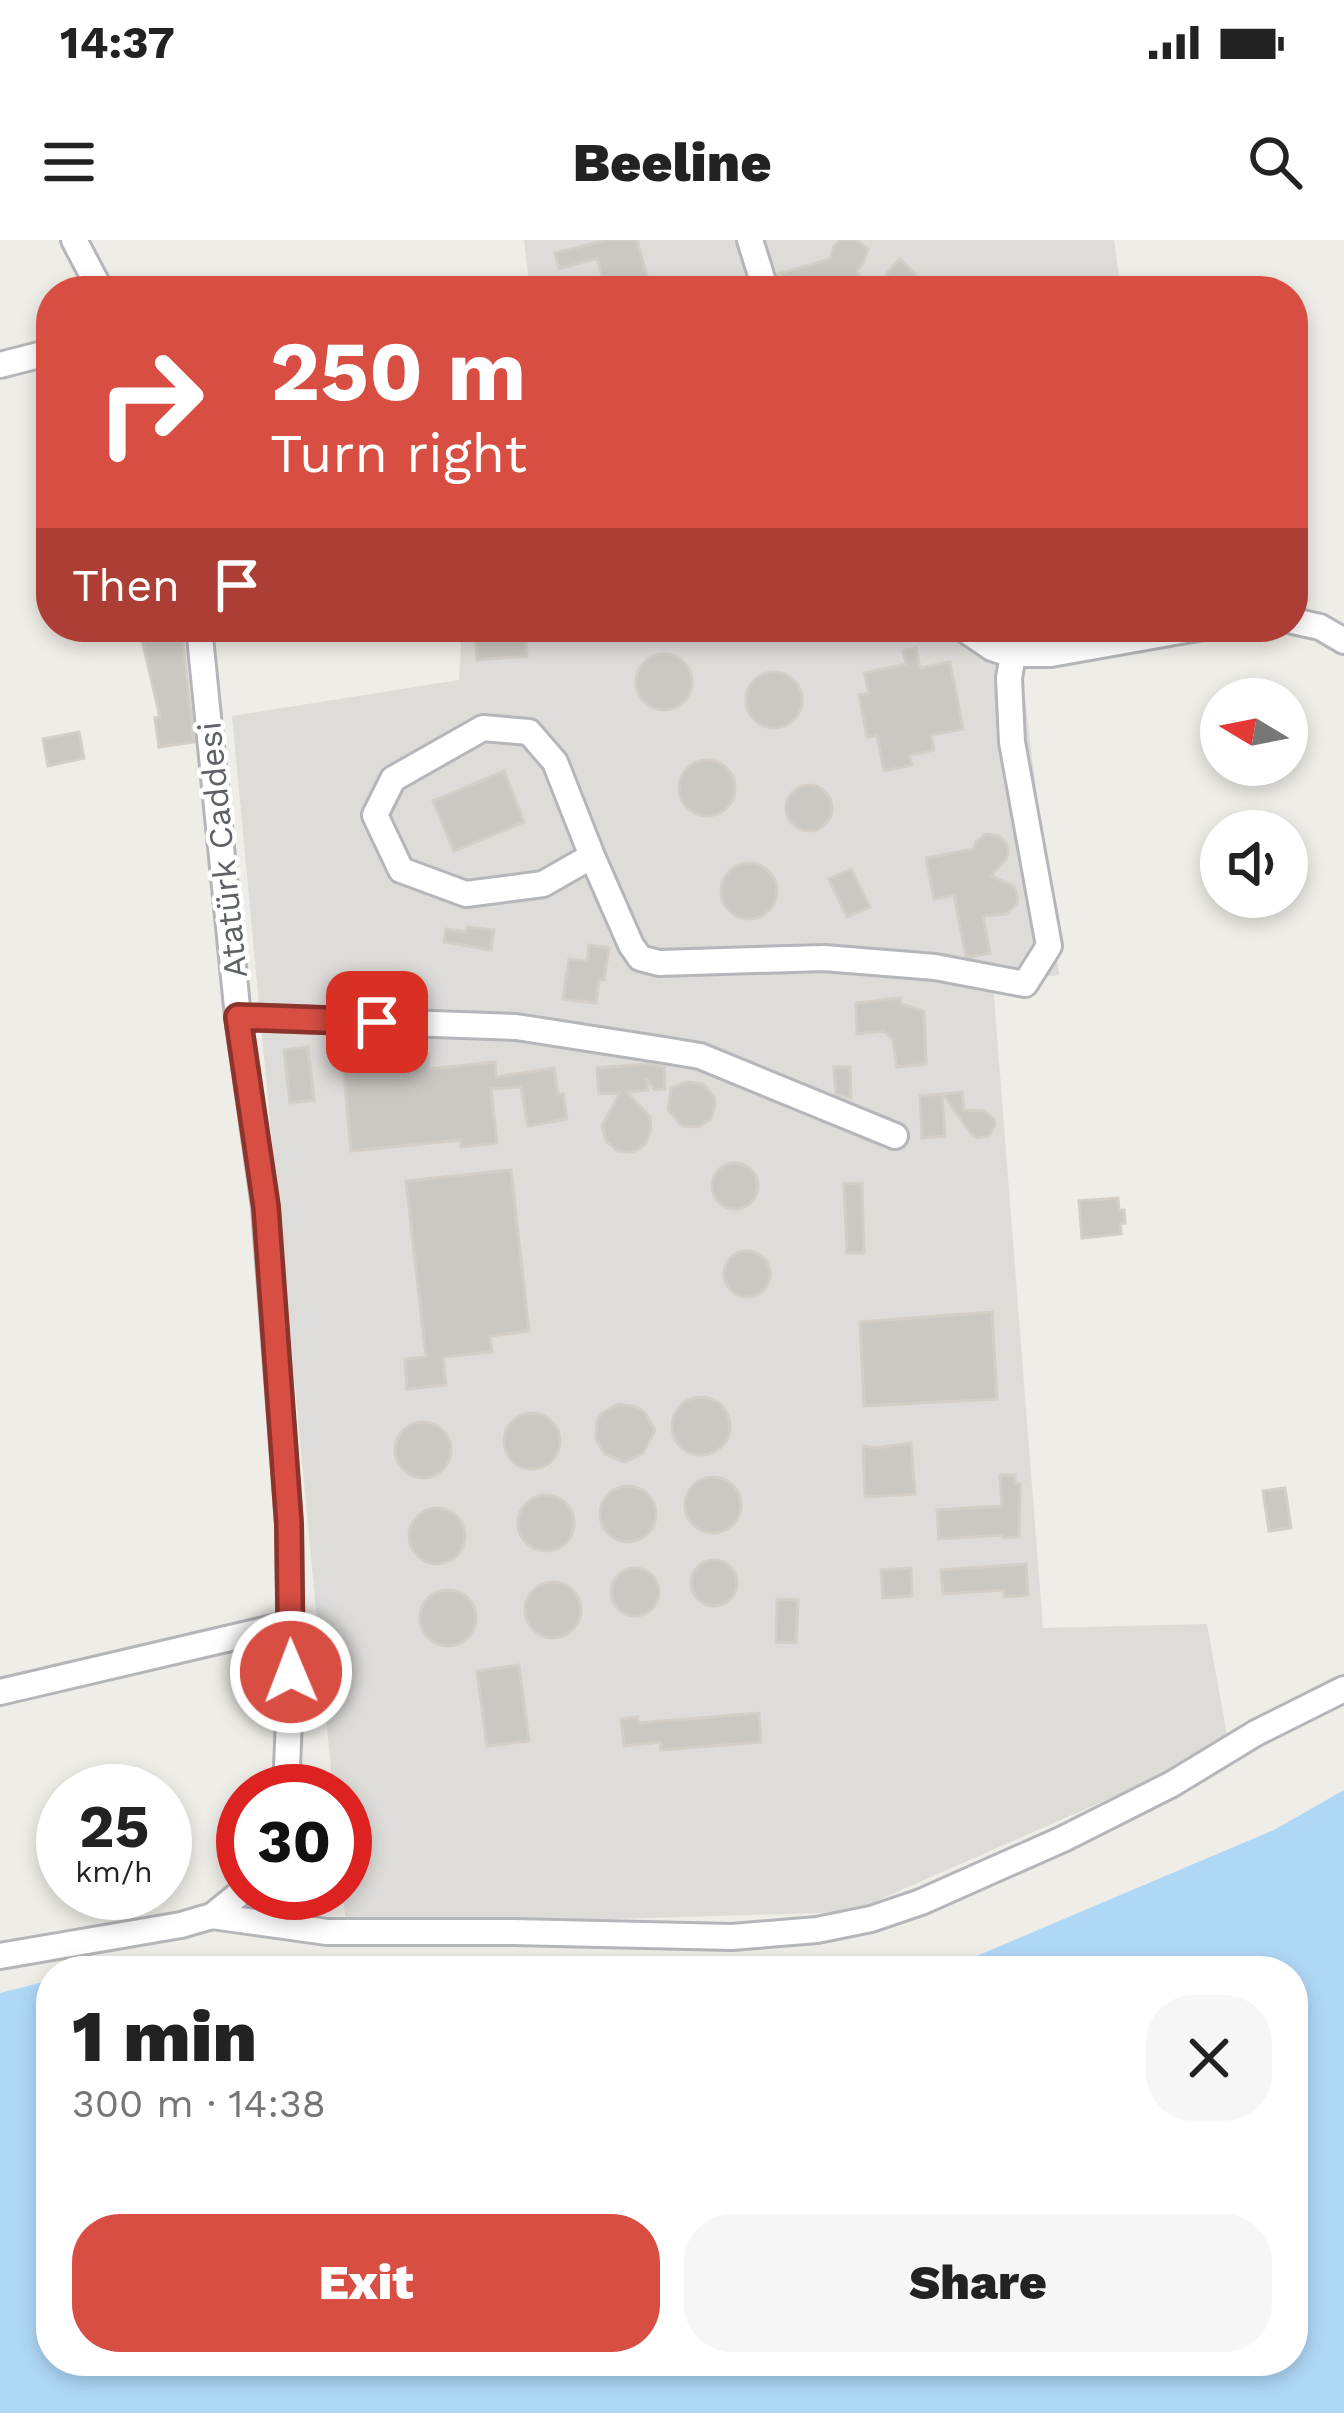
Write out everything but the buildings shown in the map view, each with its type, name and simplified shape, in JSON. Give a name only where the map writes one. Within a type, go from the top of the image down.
[{"type":"street","points":[[74,240],[92,276]]},
{"type":"street","points":[[749,240],[761,276]]},
{"type":"street","points":[[0,365],[36,356]]},
{"type":"street","points":[[1308,624],[1344,641]]},
{"type":"street","name":"Atatürk Caddesi","points":[[200,642],[238,1017],[266,1207],[289,1524],[287,1764]]},
{"type":"street","points":[[984,642],[1013,654],[1051,654],[1119,642]]},
{"type":"street","points":[[592,856],[543,884],[466,894],[401,870],[375,815],[393,779],[482,728],[529,732],[555,762],[640,958],[659,963],[824,958],[934,967],[1024,984],[1049,946],[1012,742],[1013,654]]},
{"type":"street","points":[[238,1017],[516,1027],[664,1049],[700,1056],[895,1136]]},
{"type":"street","points":[[0,1692],[290,1624]]},
{"type":"street","points":[[212,1916],[326,1932],[732,1937],[818,1930],[921,1902],[1063,1838],[1344,1689]]},
{"type":"street","points":[[0,1955],[181,1925],[216,1913]]},
{"type":"shaded area","points":[[524,240],[1114,240],[1119,276],[528,276]]},
{"type":"shaded area","points":[[461,642],[1018,642],[1059,975],[993,984],[1043,1628],[1207,1624],[1229,1746],[851,1912],[346,1927],[345,1920],[372,1920],[372,1764],[330,1764],[232,716],[459,680]]},
{"type":"water","points":[[1344,1790],[1344,2413],[0,2413],[0,1993],[36,1984],[36,2376],[1308,2376],[1308,1956],[976,1956],[1274,1830]]},
{"type":"route","points":[[291,1672],[289,1524],[266,1207],[238,1017],[377,1022]]}]
